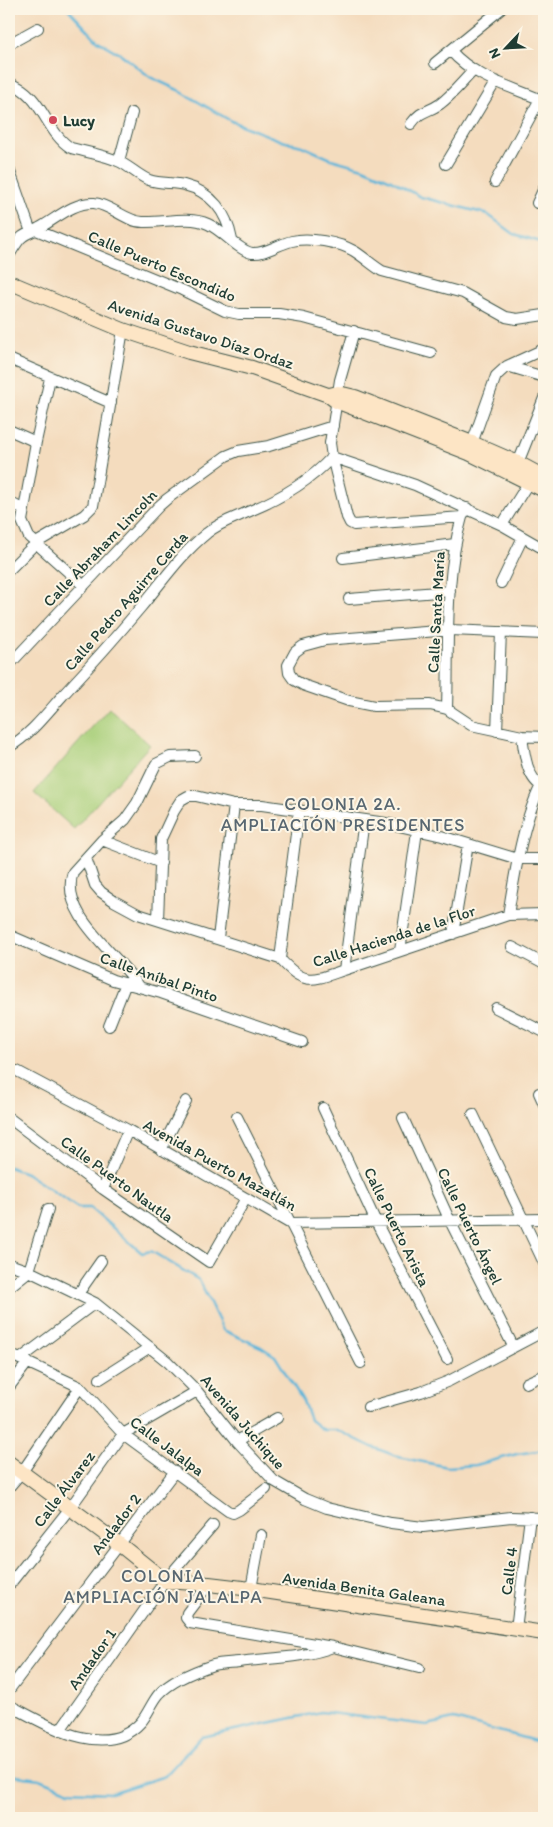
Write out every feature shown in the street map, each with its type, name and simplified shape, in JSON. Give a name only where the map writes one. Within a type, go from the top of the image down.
[{"type":"street","points":[[435,63],[500,9]]},
{"type":"street","points":[[9,44],[38,28]]},
{"type":"street","points":[[451,51],[457,58],[474,70],[542,100],[495,182]]},
{"type":"street","points":[[411,124],[420,113],[429,111],[441,103],[474,70]]},
{"type":"street","points":[[446,164],[496,81]]},
{"type":"street","points":[[9,83],[18,86],[30,97],[65,144],[89,154],[119,161],[148,179],[158,182],[183,184],[206,195],[218,206],[225,216],[229,224],[232,240]]},
{"type":"street","points":[[119,161],[132,112]]},
{"type":"street","points":[[9,169],[34,231]]},
{"type":"street","points":[[537,203],[544,188]]},
{"type":"street","points":[[9,255],[12,242],[68,210],[80,205],[94,203],[140,222],[195,220],[207,223],[232,240],[242,250],[252,253],[301,239],[338,244],[355,252],[382,271],[463,293],[506,317],[516,319],[544,315]]},
{"type":"street","name":"Calle Puerto Escondido","points":[[34,231],[182,290],[224,311],[240,314],[279,314],[304,318],[432,353]]},
{"type":"street","name":"Avenida Gustavo Díaz Ordaz","points":[[9,282],[122,330],[189,352],[252,368],[334,396],[355,397],[536,477],[544,490]]},
{"type":"street","points":[[9,570],[36,543],[84,515],[93,506],[122,330]]},
{"type":"street","points":[[354,331],[334,396],[333,426],[330,443],[350,523],[354,525],[464,513]]},
{"type":"street","points":[[470,448],[496,376],[507,366],[544,348]]},
{"type":"street","points":[[9,359],[111,403]]},
{"type":"street","points":[[507,366],[544,377]]},
{"type":"street","points":[[50,378],[22,521],[29,537],[84,586]]},
{"type":"street","points":[[514,468],[544,398]]},
{"type":"street","name":"Calle Abraham Lincoln","points":[[9,665],[159,506],[226,456],[238,451],[269,446],[333,426]]},
{"type":"street","points":[[9,430],[36,442]]},
{"type":"street","points":[[332,457],[414,485],[464,513],[502,525],[544,549]]},
{"type":"street","name":"Calle Pedro Aguirre Cerda","points":[[9,747],[18,742],[42,719],[136,613],[178,561],[202,538],[223,522],[275,499],[306,481],[332,457]]},
{"type":"street","points":[[502,525],[536,477]]},
{"type":"street","points":[[9,502],[24,510]]},
{"type":"street","name":"Calle Santa María","points":[[448,710],[450,591],[454,544],[464,513]]},
{"type":"street","points":[[501,583],[523,537]]},
{"type":"street","points":[[343,558],[454,544]]},
{"type":"street","points":[[349,599],[450,591]]},
{"type":"street","points":[[544,634],[450,630],[324,640],[303,646],[295,652],[288,665],[289,673],[294,680],[349,701],[374,706],[430,705],[448,710],[470,724],[522,736],[544,738]]},
{"type":"street","points":[[497,731],[501,632]]},
{"type":"street","points":[[508,915],[518,859],[537,792],[543,785],[532,776],[522,736]]},
{"type":"street","points":[[139,986],[131,972],[85,924],[70,891],[70,878],[72,872],[102,840],[125,820],[137,803],[156,764],[170,757],[195,756]]},
{"type":"street","points":[[158,920],[161,839],[174,811],[181,800],[188,796],[196,796],[234,805],[262,805],[364,820],[417,831],[518,859],[544,859]]},
{"type":"street","points":[[218,938],[234,805]]},
{"type":"street","points":[[280,959],[299,810]]},
{"type":"street","points":[[344,970],[364,820]]},
{"type":"street","points":[[400,951],[417,831]]},
{"type":"street","points":[[102,840],[161,863]]},
{"type":"street","points":[[452,934],[468,844]]},
{"type":"street","name":"Calle Hacienda de la Flor","points":[[86,858],[95,885],[114,901],[138,914],[280,959],[292,972],[309,980],[320,978],[508,915],[544,914]]},
{"type":"street","name":"Calle Aníbal Pinto","points":[[9,935],[113,980],[139,986],[302,1042]]},
{"type":"street","points":[[512,947],[544,964]]},
{"type":"street","points":[[110,1026],[126,983]]},
{"type":"street","points":[[496,1008],[544,1032]]},
{"type":"street","name":"Avenida Puerto Mazatlán","points":[[17,1072],[128,1130],[289,1223],[544,1219]]},
{"type":"street","points":[[539,1093],[544,1104]]},
{"type":"street","points":[[161,1150],[186,1102]]},
{"type":"street","name":"Calle Puerto Arista","points":[[323,1108],[376,1222],[447,1359]]},
{"type":"street","points":[[473,1114],[544,1263]]},
{"type":"street","points":[[237,1117],[361,1363]]},
{"type":"street","name":"Calle Puerto Nautla","points":[[9,1118],[103,1189],[209,1262],[246,1198]]},
{"type":"street","name":"Calle Puerto Ángel","points":[[403,1118],[450,1221],[513,1346]]},
{"type":"street","points":[[103,1189],[128,1130]]},
{"type":"street","points":[[9,1287],[29,1271],[48,1209]]},
{"type":"street","points":[[78,1294],[101,1261]]},
{"type":"street","name":"Avenida Juchique","points":[[9,1264],[29,1271],[95,1303],[150,1347],[197,1391],[237,1441],[274,1481],[305,1499],[327,1508],[391,1523],[423,1526],[511,1517],[544,1518]]},
{"type":"street","points":[[9,1387],[24,1360],[95,1303]]},
{"type":"street","points":[[368,1407],[421,1392],[449,1381],[544,1331]]},
{"type":"street","points":[[100,1379],[150,1347]]},
{"type":"street","name":"Calle Jalalpa","points":[[9,1354],[80,1387],[123,1434],[228,1511],[239,1510],[266,1489]]},
{"type":"street","points":[[526,1383],[544,1375]]},
{"type":"street","points":[[9,1487],[22,1472],[80,1387]]},
{"type":"street","points":[[123,1434],[197,1391]]},
{"type":"street","points":[[237,1441],[277,1418]]},
{"type":"street","name":"Calle Álvarez","points":[[10,1584],[70,1508],[123,1434]]},
{"type":"street","points":[[9,1463],[119,1544],[165,1581]]},
{"type":"street","name":"Andador 2","points":[[9,1690],[175,1471]]},
{"type":"street","name":"Calle 4","points":[[516,1629],[530,1518]]},
{"type":"street","name":"Andador 1","points":[[60,1730],[165,1581],[213,1525]]},
{"type":"street","points":[[251,1589],[261,1535]]},
{"type":"street","name":"Avenida Benita Galeana","points":[[165,1581],[251,1589],[544,1633]]},
{"type":"street","points":[[209,1584],[187,1613],[186,1618],[190,1623],[333,1647],[419,1668]]},
{"type":"street","points":[[9,1705],[60,1730],[82,1738],[96,1741],[115,1739],[129,1732],[141,1722],[159,1694],[170,1684],[206,1668],[214,1665],[311,1653],[333,1647]]},
{"type":"green space","points":[[109,708],[150,745],[74,829],[34,793]]},
{"type":"waterway","points":[[68,9],[98,41],[122,55],[150,77],[178,90],[231,121],[282,141],[302,146],[331,159],[363,168],[391,180],[421,197],[487,214],[514,234],[544,243]]},
{"type":"waterway","points":[[9,1167],[26,1173],[78,1208],[90,1208],[142,1253],[151,1251],[199,1280],[223,1330],[261,1347],[275,1356],[303,1401],[310,1420],[323,1430],[337,1430],[372,1447],[399,1457],[448,1467],[476,1465],[517,1454],[544,1450]]},
{"type":"waterway","points":[[9,1775],[40,1779],[70,1791],[111,1793],[165,1776],[201,1737],[321,1712],[427,1725],[454,1719],[535,1741],[544,1737]]},
{"type":"place","name":"Lucy","points":[[53,120]]},
{"type":"district","name":"COLONIA 2A. AMPLIACIÓN PRESIDENTES","points":[[343,814]]},
{"type":"district","name":"COLONIA AMPLIACIÓN JALALPA","points":[[163,1586]]}]
